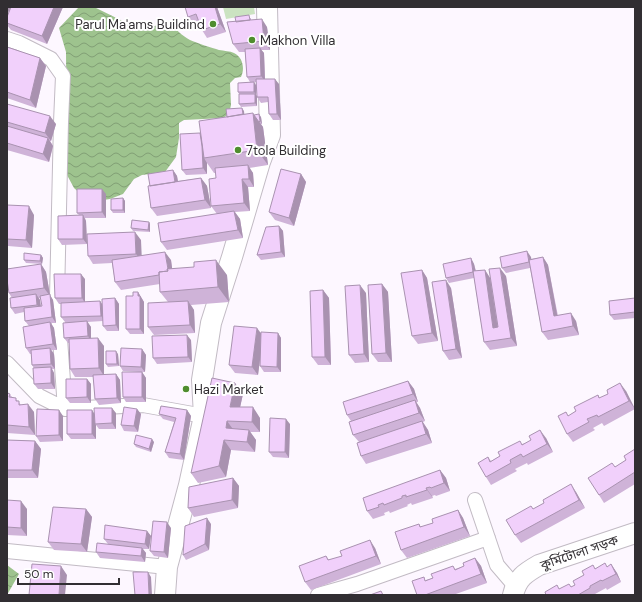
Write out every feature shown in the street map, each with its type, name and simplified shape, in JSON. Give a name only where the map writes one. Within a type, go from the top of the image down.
[{"type":"street","points":[[165,595],[168,566],[189,485],[204,416],[202,380],[211,323],[260,162],[270,135],[266,7]]},
{"type":"street","points":[[7,39],[50,59],[64,76],[61,122],[57,297],[65,409]]},
{"type":"street","points":[[7,363],[40,396],[65,409],[143,405],[204,416]]},
{"type":"street","points":[[475,500],[497,565],[514,590]]},
{"type":"street","name":"কুর্মিটোলা সড়ক","points":[[514,590],[525,573],[540,565],[634,535]]},
{"type":"street","points":[[318,595],[357,584],[488,538]]},
{"type":"street","points":[[7,551],[168,566]]},
{"type":"shaded area","points":[[223,7],[254,7],[255,14],[226,19]]},
{"type":"water","points":[[79,7],[94,7],[141,30],[168,22],[190,40],[219,50],[234,53],[241,60],[243,67],[241,77],[235,78],[230,83],[231,105],[229,114],[223,118],[184,120],[179,123],[179,138],[176,157],[165,172],[142,175],[134,179],[123,194],[110,199],[97,201],[83,196],[74,188],[67,175],[66,52],[59,28]]},
{"type":"water","points":[[7,565],[19,574],[7,595]]},
{"type":"building","points":[[11,7],[54,7],[42,36],[7,23],[7,17]]},
{"type":"building","points":[[185,7],[215,7],[220,24],[202,30],[196,14],[188,17]]},
{"type":"building","points":[[249,15],[250,20],[236,22],[235,17]]},
{"type":"building","points":[[262,19],[264,41],[233,44],[227,22]]},
{"type":"building","points":[[7,47],[40,58],[30,100],[7,92]]},
{"type":"building","points":[[260,48],[261,76],[247,77],[245,49]]},
{"type":"building","points":[[256,79],[275,79],[277,114],[269,114],[268,97],[257,97]]},
{"type":"building","points":[[254,82],[254,92],[238,92],[238,83]]},
{"type":"building","points":[[239,94],[255,94],[255,103],[239,104]]},
{"type":"building","points":[[7,104],[50,116],[45,133],[7,122]]},
{"type":"building","points":[[242,108],[243,114],[227,117],[226,109]]},
{"type":"building","points":[[253,113],[257,150],[204,158],[199,121]]},
{"type":"building","points":[[259,114],[260,121],[259,122],[254,115]]},
{"type":"building","points":[[7,126],[48,138],[43,154],[7,143]]},
{"type":"building","points":[[200,133],[203,168],[182,170],[180,134]]},
{"type":"building","points":[[248,165],[249,179],[242,179],[244,203],[211,206],[209,179],[216,178],[215,168]]},
{"type":"building","points":[[281,169],[301,174],[289,218],[269,212]]},
{"type":"building","points":[[173,170],[175,182],[150,186],[148,174]]},
{"type":"building","points":[[201,178],[205,200],[151,208],[148,186]]},
{"type":"building","points":[[77,189],[102,189],[102,212],[77,213]]},
{"type":"building","points":[[123,198],[123,210],[111,210],[111,199]]},
{"type":"building","points":[[7,205],[29,206],[26,240],[7,239]]},
{"type":"building","points":[[234,211],[238,230],[161,242],[158,223]]},
{"type":"building","points":[[83,215],[83,239],[58,239],[58,216]]},
{"type":"building","points":[[132,220],[149,222],[148,230],[131,228]]},
{"type":"building","points":[[279,226],[281,252],[257,255],[266,227]]},
{"type":"building","points":[[135,232],[136,254],[88,256],[87,234]]},
{"type":"building","points":[[527,251],[529,262],[502,268],[500,257]]},
{"type":"building","points":[[165,252],[168,271],[159,272],[159,275],[115,282],[112,260]]},
{"type":"building","points":[[24,253],[41,255],[40,261],[24,260]]},
{"type":"building","points":[[543,257],[554,316],[571,313],[573,326],[542,332],[529,260]]},
{"type":"building","points":[[471,258],[473,272],[446,278],[443,264]]},
{"type":"building","points":[[216,260],[218,287],[160,292],[159,272],[168,271],[167,269],[194,267],[194,262]]},
{"type":"building","points":[[41,264],[44,288],[9,293],[7,269]]},
{"type":"building","points":[[500,268],[511,338],[484,342],[473,271],[485,270],[493,328],[498,327],[489,269]]},
{"type":"building","points":[[422,270],[432,333],[412,336],[401,273]]},
{"type":"building","points":[[54,274],[81,274],[82,298],[55,298]]},
{"type":"building","points":[[446,280],[456,349],[443,351],[432,282]]},
{"type":"building","points":[[382,284],[386,353],[372,354],[368,285]]},
{"type":"building","points":[[360,285],[364,354],[349,355],[345,286]]},
{"type":"building","points":[[323,290],[325,357],[312,357],[310,291]]},
{"type":"building","points":[[133,292],[138,292],[138,296],[140,296],[140,329],[126,329],[126,296],[133,296]]},
{"type":"building","points":[[36,294],[37,305],[11,308],[10,298]]},
{"type":"building","points":[[50,294],[52,317],[25,321],[24,308],[42,306],[40,296]]},
{"type":"building","points":[[115,298],[116,325],[103,326],[102,299]]},
{"type":"building","points":[[635,298],[635,312],[610,315],[609,301]]},
{"type":"building","points":[[100,301],[101,316],[61,317],[61,303]]},
{"type":"building","points":[[188,301],[190,325],[148,327],[148,303]]},
{"type":"building","points":[[87,321],[88,336],[64,338],[63,323]]},
{"type":"building","points":[[50,322],[53,344],[26,348],[23,327]]},
{"type":"building","points":[[234,326],[257,328],[252,367],[229,365]]},
{"type":"building","points":[[261,332],[278,333],[277,367],[260,366]]},
{"type":"building","points":[[187,335],[188,357],[153,358],[152,336]]},
{"type":"building","points":[[98,338],[99,368],[70,369],[69,339]]},
{"type":"building","points":[[50,348],[51,364],[32,365],[31,350]]},
{"type":"building","points":[[121,348],[142,349],[141,367],[120,366]]},
{"type":"building","points":[[106,351],[116,351],[117,364],[106,364]]},
{"type":"building","points":[[51,367],[51,383],[34,384],[33,368]]},
{"type":"building","points":[[122,372],[142,372],[142,397],[123,397]]},
{"type":"building","points":[[116,374],[117,398],[95,399],[93,375]]},
{"type":"building","points":[[212,378],[235,383],[230,407],[253,407],[252,422],[227,421],[226,428],[249,430],[247,442],[224,440],[219,466],[191,473]]},
{"type":"building","points":[[66,379],[87,379],[87,397],[66,398]]},
{"type":"building","points":[[408,381],[413,394],[347,415],[343,402]]},
{"type":"building","points":[[620,383],[629,401],[598,417],[597,415],[587,419],[589,422],[567,434],[558,416],[566,412],[568,416],[576,411],[574,407],[598,395],[599,398],[608,394],[607,390]]},
{"type":"building","points":[[7,393],[10,394],[9,397],[16,398],[16,401],[19,401],[19,405],[28,404],[29,427],[7,425]]},
{"type":"building","points":[[415,400],[419,413],[353,435],[349,422]]},
{"type":"building","points":[[161,406],[187,410],[180,454],[165,452],[176,418],[159,414]]},
{"type":"building","points":[[124,407],[137,409],[134,426],[121,425]]},
{"type":"building","points":[[94,408],[112,408],[112,423],[95,424]]},
{"type":"building","points":[[37,409],[59,410],[59,435],[36,436]]},
{"type":"building","points":[[67,410],[92,410],[92,434],[67,434]]},
{"type":"building","points":[[270,418],[286,419],[285,452],[269,452]]},
{"type":"building","points":[[422,421],[426,434],[361,456],[357,443]]},
{"type":"building","points":[[540,430],[547,444],[523,457],[521,454],[510,460],[511,463],[486,477],[478,463],[488,457],[490,462],[500,456],[498,452],[520,441],[522,445],[531,440],[529,436]]},
{"type":"building","points":[[136,435],[152,439],[149,449],[134,444]]},
{"type":"building","points":[[7,440],[35,441],[32,470],[7,470]]},
{"type":"building","points":[[635,449],[635,472],[599,495],[588,478],[612,463],[615,467],[626,460],[624,456]]},
{"type":"building","points":[[440,470],[444,483],[431,488],[426,488],[427,490],[406,497],[406,495],[402,496],[402,498],[384,505],[383,503],[378,505],[379,507],[367,511],[363,498]]},
{"type":"building","points":[[233,478],[232,500],[188,508],[189,487]]},
{"type":"building","points":[[571,484],[579,500],[515,535],[506,520],[531,506],[533,509],[544,503],[543,500]]},
{"type":"building","points":[[7,500],[21,501],[21,528],[7,527]]},
{"type":"building","points":[[53,507],[86,509],[81,544],[48,542]]},
{"type":"building","points":[[458,510],[464,527],[401,550],[395,532],[419,524],[420,527],[433,523],[432,519]]},
{"type":"building","points":[[207,518],[205,544],[183,555],[185,526]]},
{"type":"building","points":[[153,521],[167,522],[164,552],[150,551]]},
{"type":"building","points":[[105,525],[147,531],[145,544],[104,539]]},
{"type":"building","points":[[370,540],[376,556],[305,582],[299,566],[326,556],[328,560],[342,556],[340,551]]},
{"type":"building","points":[[97,543],[142,548],[141,556],[96,552]]},
{"type":"building","points":[[475,558],[481,574],[425,595],[417,595],[412,581],[424,577],[425,581],[433,578],[431,574],[453,566],[455,570],[464,566],[463,563]]},
{"type":"building","points":[[605,563],[607,567],[611,564],[616,574],[590,586],[590,588],[578,595],[546,595],[545,592],[557,585],[559,589],[569,584],[571,587],[575,585],[573,581],[584,575],[582,571],[593,565],[595,569]]},
{"type":"building","points":[[32,564],[61,566],[59,595],[29,595]]},
{"type":"building","points":[[133,572],[148,572],[149,595],[135,595]]},
{"type":"building","points":[[381,591],[383,595],[370,595]]},
{"type":"place","name":"Parul Ma'ams Buildind","points":[[213,24]]},
{"type":"place","name":"Makhon Villa","points":[[252,40]]},
{"type":"place","name":"7tola Building","points":[[238,150]]},
{"type":"place","name":"Hazi Market","points":[[186,389]]}]
